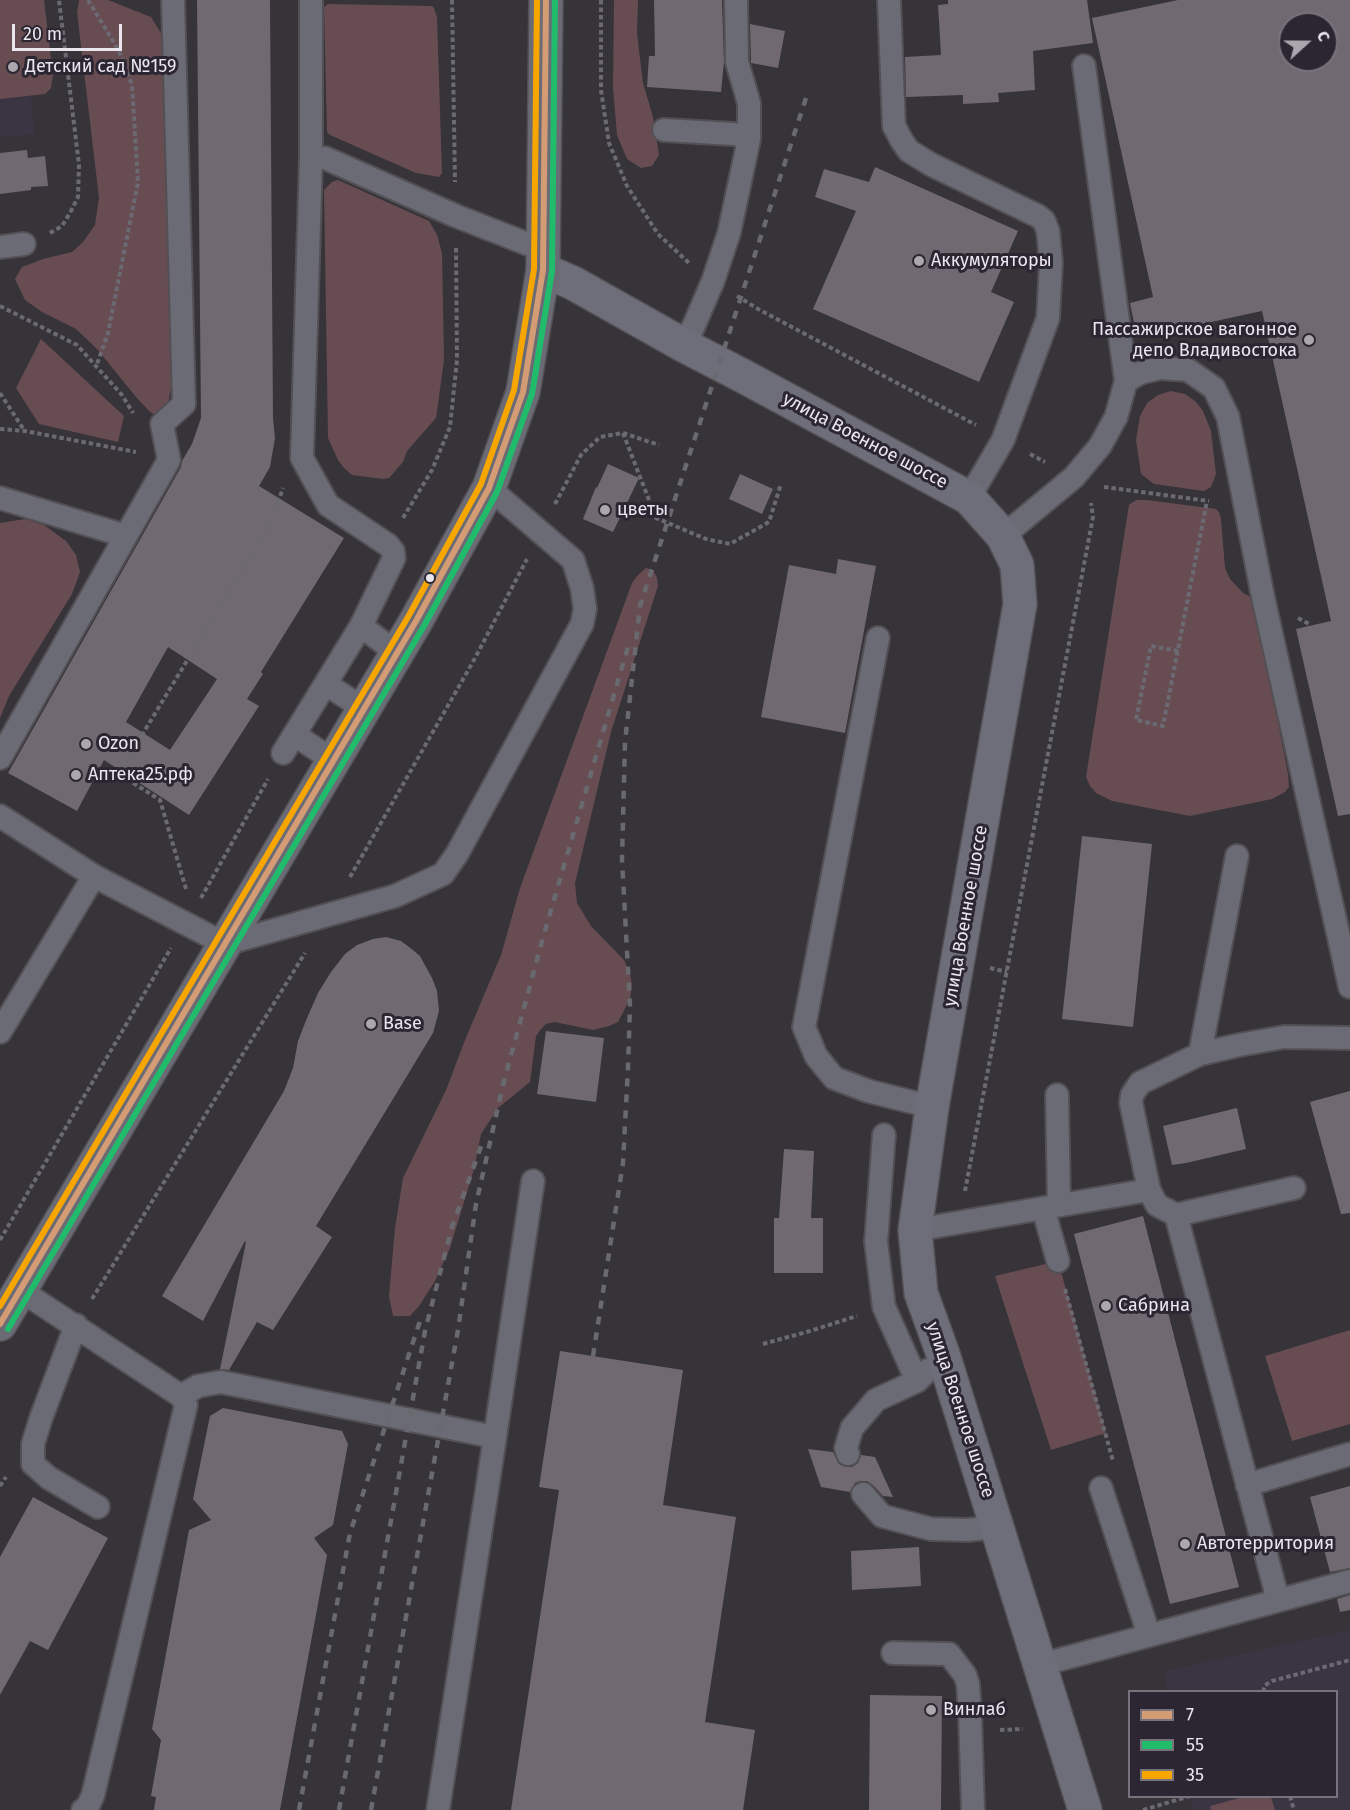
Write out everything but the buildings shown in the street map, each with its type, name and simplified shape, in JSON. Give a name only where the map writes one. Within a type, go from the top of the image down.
[{"type":"main road","points":[[0,1324],[334,761],[489,488],[523,392],[543,260],[546,0]]},
{"type":"main road","name":"улица Военное шоссе","points":[[543,260],[573,283],[685,346],[969,498],[1003,536],[1017,565],[1020,604],[932,1107],[915,1230],[921,1293],[943,1354],[1085,1810]]},
{"type":"lane","points":[[0,758],[126,536],[165,458],[162,424],[184,404],[173,0]]},
{"type":"lane","points":[[311,0],[311,158],[302,458],[328,506],[388,545],[393,551],[394,558],[361,626],[289,744],[334,761]]},
{"type":"lane","points":[[685,346],[713,281],[729,233],[748,139],[749,103],[737,62],[736,0]]},
{"type":"lane","points":[[889,0],[894,126],[909,152],[1038,216],[1044,221],[1048,231],[1051,262],[1048,318],[1003,440],[969,498]]},
{"type":"lane","points":[[1003,536],[1074,477],[1100,446],[1116,417],[1126,381],[1084,66]]},
{"type":"lane","points":[[664,130],[734,134],[748,139]]},
{"type":"lane","points":[[311,158],[325,158],[456,216],[543,260]]},
{"type":"lane","points":[[0,247],[24,244]]},
{"type":"lane","points":[[1126,381],[1140,373],[1160,368],[1188,370],[1214,388],[1228,417],[1263,597],[1350,987]]},
{"type":"lane","points":[[4,825],[94,876],[189,918],[225,944],[395,896],[443,874],[457,854],[582,624],[585,609],[582,588],[573,560],[489,488]]},
{"type":"lane","points":[[0,498],[126,536]]},
{"type":"lane","points":[[361,626],[397,653]]},
{"type":"lane","points":[[878,638],[804,1027],[816,1056],[834,1078],[868,1091],[932,1107]]},
{"type":"lane","points":[[326,684],[364,709]]},
{"type":"lane","points":[[1200,1054],[1237,856]]},
{"type":"lane","points":[[0,1032],[94,876]]},
{"type":"lane","points":[[1294,1188],[1176,1215],[1157,1205],[1149,1190],[1131,1103],[1132,1095],[1140,1083],[1200,1054],[1284,1037],[1350,1038]]},
{"type":"lane","points":[[1057,1095],[1051,1207],[1058,1261]]},
{"type":"lane","points":[[884,1135],[876,1242],[884,1307],[917,1381]]},
{"type":"lane","points":[[438,1810],[533,1181]]},
{"type":"lane","points":[[915,1230],[1149,1190]]},
{"type":"lane","points":[[1176,1215],[1278,1600]]},
{"type":"lane","points":[[20,1290],[181,1396],[186,1405],[93,1796],[83,1810]]},
{"type":"lane","points":[[75,1325],[33,1444],[33,1464],[49,1478],[98,1507]]},
{"type":"lane","points":[[848,1454],[846,1448],[852,1428],[876,1400],[917,1381],[943,1354]]},
{"type":"lane","points":[[181,1396],[198,1386],[221,1382],[495,1437]]},
{"type":"lane","points":[[1247,1485],[1350,1454]]},
{"type":"lane","points":[[1101,1488],[1149,1635]]},
{"type":"lane","points":[[863,1494],[882,1516],[931,1529],[967,1530],[997,1527]]},
{"type":"lane","points":[[1040,1665],[1350,1581]]},
{"type":"lane","points":[[893,1653],[940,1652],[949,1654],[965,1675],[968,1684],[970,1713],[974,1810]]},
{"type":"path","points":[[24,244],[62,226],[78,197],[79,165],[59,0]]},
{"type":"path","points":[[88,0],[119,51],[132,85],[138,182],[108,333],[96,367]]},
{"type":"path","points":[[388,545],[432,470],[450,427],[457,360],[452,0]]},
{"type":"path","points":[[0,306],[77,345],[122,395],[165,458]]},
{"type":"path","points":[[0,393],[24,431]]},
{"type":"path","points":[[0,429],[24,431],[165,458]]},
{"type":"path","points":[[623,433],[659,445]]},
{"type":"path","points":[[189,918],[160,800],[127,779],[125,763],[271,522],[287,478]]},
{"type":"path","points":[[715,541],[730,544],[769,522],[781,484]]},
{"type":"path","points":[[1099,487],[1216,502]]},
{"type":"path","points":[[1178,651],[1151,646],[1137,720],[1163,726],[1178,651],[1208,501]]},
{"type":"path","points":[[75,1325],[328,915],[462,681]]},
{"type":"path","points":[[0,1240],[289,744]]},
{"type":"path","points":[[763,1344],[884,1307]]},
{"type":"path","points":[[1264,1690],[1265,1685],[1272,1681],[1350,1660]]},
{"type":"path","points":[[1143,1810],[1186,1798]]},
{"type":"shaded area","name":"Детский сад №159","points":[[0,0],[19,0],[35,134],[0,137]]},
{"type":"shaded area","points":[[0,0],[44,0],[53,75],[51,88],[45,94],[0,99]]},
{"type":"shaded area","points":[[79,0],[108,0],[151,17],[164,38],[172,382],[168,404],[161,413],[155,415],[136,397],[97,349],[76,329],[42,312],[25,300],[15,279],[22,267],[72,252],[83,242],[95,225],[99,198],[77,12]]},
{"type":"shaded area","points":[[614,0],[638,0],[637,33],[643,83],[653,117],[659,155],[652,166],[641,168],[627,159],[617,135],[613,87]]},
{"type":"shaded area","points":[[328,4],[432,6],[434,8],[437,17],[442,173],[439,177],[416,173],[327,132],[324,7]]},
{"type":"shaded area","points":[[338,180],[429,221],[437,235],[442,253],[444,360],[436,418],[407,451],[403,462],[389,478],[383,479],[352,475],[338,460],[328,438],[324,190],[332,182]]},
{"type":"shaded area","points":[[41,339],[124,416],[118,442],[39,424],[16,388]]},
{"type":"shaded area","points":[[1171,391],[1185,394],[1196,402],[1203,411],[1211,431],[1216,474],[1211,487],[1204,491],[1154,484],[1141,474],[1136,440],[1140,416],[1147,403],[1158,395]]},
{"type":"shaded area","points":[[1136,500],[1216,509],[1219,512],[1225,568],[1230,579],[1249,596],[1256,608],[1288,774],[1289,787],[1272,799],[1190,816],[1112,801],[1096,793],[1090,786],[1086,777],[1129,505]]},
{"type":"shaded area","points":[[25,519],[44,525],[66,541],[76,555],[80,572],[72,594],[9,696],[0,718],[0,523]]},
{"type":"shaded area","points":[[646,568],[653,570],[658,586],[611,732],[575,883],[577,903],[591,926],[624,960],[632,985],[630,999],[618,1022],[609,1026],[593,1030],[555,1022],[546,1024],[541,1029],[536,1036],[530,1082],[498,1108],[481,1134],[474,1169],[450,1248],[435,1281],[410,1316],[393,1316],[389,1296],[395,1228],[403,1178],[446,1090],[501,955],[520,888],[632,583]]},
{"type":"shaded area","points":[[1058,1261],[1106,1433],[1051,1450],[995,1276]]},
{"type":"shaded area","points":[[1350,1330],[1350,1424],[1292,1441],[1265,1356]]},
{"type":"shaded area","points":[[1350,1630],[1350,1810],[1195,1810],[1189,1798],[1338,1798],[1338,1690],[1168,1690],[1164,1671]]},
{"type":"shaded area","points":[[1239,1798],[1271,1798],[1275,1810],[1211,1810],[1210,1806]]},
{"type":"railway","points":[[593,1356],[623,1163],[630,1006],[622,860],[625,742],[640,606],[808,92]]},
{"type":"railway","points":[[371,1810],[458,1330],[476,1204],[503,1085],[544,934],[630,640]]},
{"type":"railway","points":[[339,1810],[425,1331],[452,1227],[483,1141]]},
{"type":"railway","points":[[299,1810],[350,1533],[422,1315]]},
{"type":"transit line","name":"35","points":[[0,1306],[408,617],[481,484],[514,390],[534,269],[537,0]]},
{"type":"transit line","name":"7","points":[[0,1324],[416,621],[489,488],[523,392],[543,270],[546,0]]},
{"type":"transit line","name":"55","points":[[8,1329],[424,626],[497,492],[532,394],[552,271],[555,0]]},
{"type":"place","name":"Детский сад №159","points":[[13,67]]},
{"type":"place","name":"Аккумуляторы","points":[[919,261]]},
{"type":"place","name":"Пассажирское вагонное депо Владивостока","points":[[1309,340]]},
{"type":"place","name":"цветы","points":[[605,510]]},
{"type":"place","name":"Ozon","points":[[86,744]]},
{"type":"place","name":"Аптека25.рф","points":[[76,775]]},
{"type":"place","name":"Base","points":[[371,1024]]},
{"type":"place","name":"Сабрина","points":[[1106,1306]]},
{"type":"place","name":"Автотерритория","points":[[1185,1544]]},
{"type":"place","name":"Винлаб","points":[[931,1710]]}]
